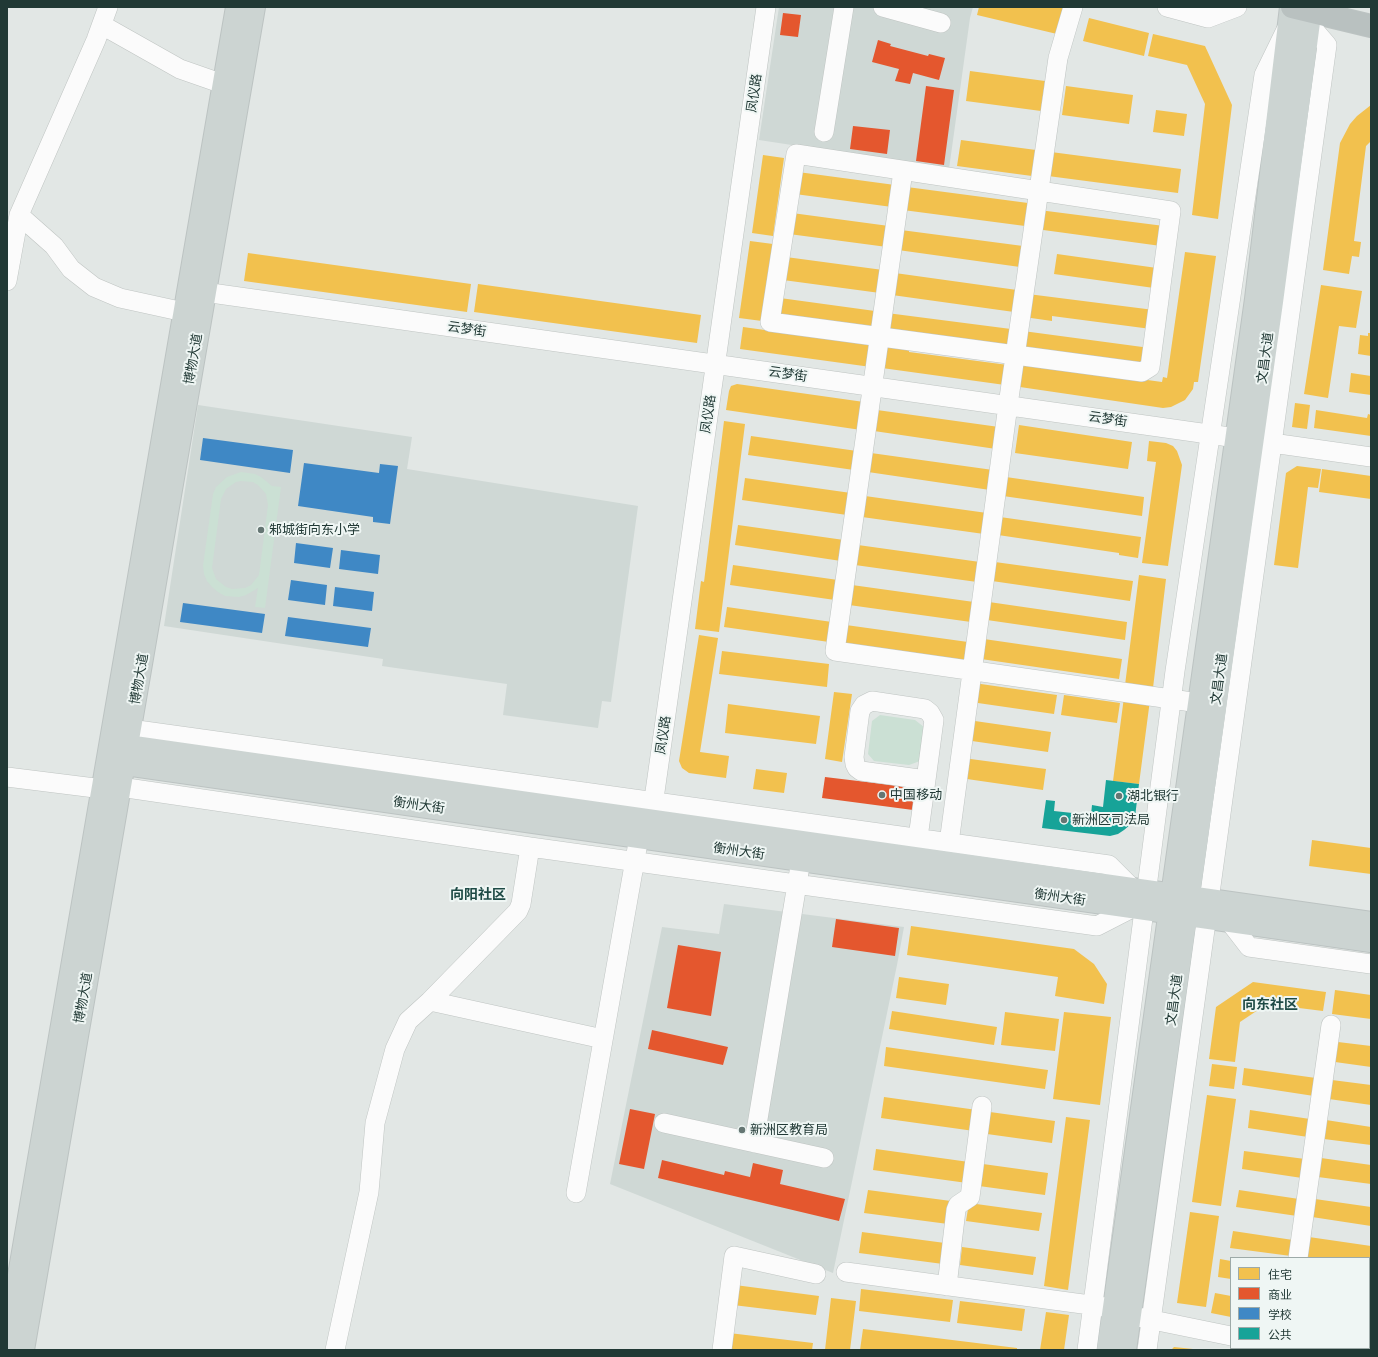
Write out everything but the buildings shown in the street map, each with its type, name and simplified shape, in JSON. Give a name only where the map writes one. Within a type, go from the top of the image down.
[{"type":"highway","points":[[1301,13],[1371,26]]},
{"type":"main road","name":"博物大道","points":[[120,749],[184,312],[237,7]]},
{"type":"main road","name":"博物大道","points":[[7,1345],[47,1110],[120,749],[204,292],[254,7]]},
{"type":"main road","name":"文昌大道","points":[[1108,1350],[1122,1312],[1189,906],[1254,440],[1256,299],[1301,13]]},
{"type":"main road","name":"文昌大道","points":[[1189,906],[1199,703],[1254,440]]},
{"type":"main road","name":"衡州大街","points":[[120,749],[648,820],[917,848],[1140,899]]},
{"type":"main road","name":"博物大道","points":[[23,1350],[64,1105],[112,788]]},
{"type":"main road","name":"衡州大街","points":[[648,820],[801,860],[1189,906],[1371,923]]},
{"type":"main road","name":"衡州大街","points":[[1189,906],[1229,921],[1371,941]]},
{"type":"main road","name":"文昌大道","points":[[1122,1312],[1125,1350]]},
{"type":"street","points":[[7,281],[19,215],[96,40],[108,7]]},
{"type":"street","name":"凤仪路","points":[[576,1193],[634,862],[648,820],[766,7]]},
{"type":"street","points":[[824,132],[844,7]]},
{"type":"street","points":[[883,7],[941,23]]},
{"type":"street","points":[[949,843],[1008,405],[1058,58],[1073,7]]},
{"type":"street","points":[[1168,7],[1208,18],[1237,7]]},
{"type":"street","points":[[1087,1350],[1140,899],[1172,699],[1264,75],[1301,13],[1327,45],[1254,440]]},
{"type":"street","points":[[102,25],[180,69],[223,84]]},
{"type":"street","points":[[796,154],[1039,191],[1171,211],[1150,367],[1142,372],[770,322],[796,154]]},
{"type":"street","points":[[903,171],[835,651],[1199,703]]},
{"type":"street","points":[[19,215],[54,246],[72,269],[94,287],[120,298],[184,312]]},
{"type":"street","name":"云梦街","points":[[204,292],[1371,457]]},
{"type":"street","points":[[926,780],[861,771],[857,768],[854,757],[860,712],[864,705],[872,701],[925,709],[930,712],[934,720],[917,848],[949,843],[1110,865],[1140,899]]},
{"type":"street","points":[[120,749],[648,820]]},
{"type":"street","points":[[7,777],[112,788],[1097,926],[1140,899]]},
{"type":"street","points":[[335,1350],[369,1192],[375,1123],[395,1050],[408,1020],[430,1000],[518,911],[521,904],[530,847]]},
{"type":"street","points":[[754,1143],[801,860]]},
{"type":"street","points":[[1147,1350],[1189,906]]},
{"type":"street","points":[[1229,921],[1249,947],[1371,964]]},
{"type":"street","points":[[430,1000],[603,1039]]},
{"type":"street","points":[[1298,1257],[1331,1025]]},
{"type":"street","points":[[946,1286],[956,1210],[958,1205],[970,1197],[982,1106]]},
{"type":"street","points":[[664,1123],[824,1158]]},
{"type":"street","points":[[722,1350],[734,1256],[816,1274]]},
{"type":"street","points":[[846,1272],[1093,1305],[1151,1320],[1230,1336]]},
{"type":"shaded area","points":[[779,7],[973,7],[970,18],[949,169],[759,140]]},
{"type":"shaded area","points":[[198,405],[412,437],[407,469],[638,506],[611,702],[602,701],[598,728],[503,715],[507,684],[382,666],[383,659],[164,626]]},
{"type":"shaded area","name":"新洲区教育局","points":[[724,904],[904,927],[833,1273],[610,1184],[662,927],[719,934]]},
{"type":"green space","points":[[241,472],[255,474],[272,486],[281,487],[265,608],[255,607],[258,588],[239,597],[225,596],[212,587],[204,574],[203,566],[213,494],[216,487],[227,477]],"holes":[[[236,482],[253,482],[266,494],[268,505],[259,575],[251,585],[245,588],[232,589],[226,587],[216,579],[212,568],[221,499],[226,489]]]},
{"type":"green space","points":[[880,715],[915,720],[924,727],[920,761],[909,765],[874,761],[868,754],[872,721]]},
{"type":"place","name":"邾城街向东小学","points":[[261,530]]},
{"type":"place","name":"中国移动","points":[[882,795]]},
{"type":"place","name":"湖北银行","points":[[1119,796]]},
{"type":"place","name":"新洲区司法局","points":[[1064,820]]},
{"type":"place","name":"新洲区教育局","points":[[742,1130]]},
{"type":"district","name":"向阳社区","points":[[478,894]]},
{"type":"district","name":"向东社区","points":[[1270,1004]]}]
